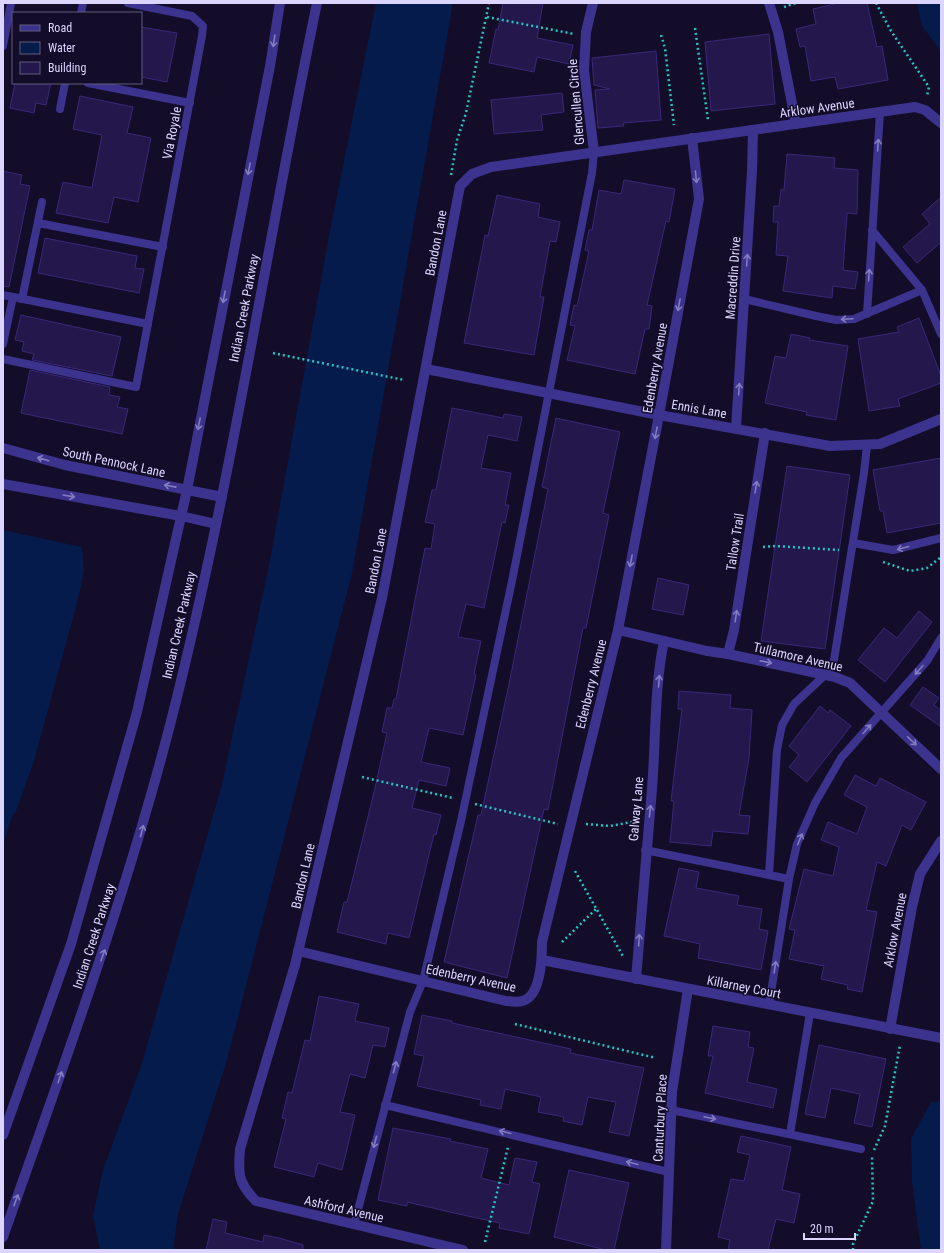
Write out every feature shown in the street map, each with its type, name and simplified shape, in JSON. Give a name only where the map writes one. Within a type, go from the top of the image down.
[{"type":"street","name":"Indian Creek Parkway","points":[[3,1135],[71,944],[106,828],[138,712],[187,490],[270,66],[280,3]]},
{"type":"street","name":"Indian Creek Parkway","points":[[3,1236],[105,950],[140,839],[171,722],[222,497],[317,3]]},
{"type":"street","name":"Glencullen Circle","points":[[593,3],[586,32],[584,70],[594,152]]},
{"type":"street","points":[[769,3],[778,32],[796,124]]},
{"type":"street","name":"Arklow Avenue","points":[[692,138],[915,107],[925,110],[941,123]]},
{"type":"street","name":"Macreddin Drive","points":[[736,428],[752,171],[753,130]]},
{"type":"street","name":"Bandon Lane","points":[[238,1169],[240,1149],[298,951],[382,598],[460,186],[472,174],[491,167],[692,138]]},
{"type":"street","name":"Edenberry Avenue","points":[[298,951],[506,1001],[523,1002],[535,992],[542,960],[542,942],[618,630],[659,416],[698,199],[692,138]]},
{"type":"street","name":"Ennis Lane","points":[[426,369],[659,416],[736,428],[830,446],[880,444],[941,419]]},
{"type":"street","name":"Tallow Trail","points":[[728,654],[734,630],[765,434]]},
{"type":"street","name":"South Pennock Lane","points":[[3,448],[65,465],[222,497]]},
{"type":"street","points":[[3,484],[181,516],[216,524]]},
{"type":"street","name":"Tullamore Avenue","points":[[618,630],[707,651],[728,654],[826,675],[850,683],[941,769]]},
{"type":"street","name":"Galway Lane","points":[[636,979],[652,789],[660,663],[664,641]]},
{"type":"street","name":"Arklow Avenue","points":[[890,1029],[912,907],[920,874],[941,841]]},
{"type":"street","name":"Killarney Court","points":[[542,960],[941,1038]]},
{"type":"street","name":"Canturbury Place","points":[[666,1250],[672,1092],[688,989]]},
{"type":"street","name":"Ashford Avenue","points":[[238,1169],[244,1189],[256,1201],[463,1250]]},
{"type":"lane","points":[[3,46],[11,3]]},
{"type":"lane","name":"Via Royale","points":[[3,359],[136,387],[190,103],[203,26],[192,16],[128,3]]},
{"type":"lane","points":[[60,109],[65,84]]},
{"type":"lane","points":[[93,84],[190,103]]},
{"type":"lane","points":[[867,314],[880,113]]},
{"type":"lane","points":[[354,1225],[410,1012],[423,981],[459,828],[512,581],[592,172],[594,152]]},
{"type":"lane","points":[[22,299],[42,202]]},
{"type":"lane","points":[[38,223],[163,247]]},
{"type":"lane","points":[[872,230],[922,290],[941,334]]},
{"type":"lane","points":[[744,299],[836,320],[854,319],[922,290]]},
{"type":"lane","points":[[3,295],[148,324]]},
{"type":"lane","points":[[3,344],[13,297]]},
{"type":"lane","points":[[769,875],[777,750],[782,724],[794,704],[826,675],[834,660],[867,444]]},
{"type":"lane","points":[[853,543],[893,550],[941,538]]},
{"type":"lane","points":[[769,1005],[789,879],[798,844],[815,803],[841,758],[927,661],[941,638]]},
{"type":"lane","points":[[646,850],[789,879]]},
{"type":"lane","points":[[790,1134],[810,1013]]},
{"type":"lane","points":[[385,1105],[670,1172]]},
{"type":"lane","points":[[671,1110],[861,1149]]},
{"type":"path","points":[[451,175],[457,140],[466,113],[489,3]]},
{"type":"path","points":[[780,9],[796,3]]},
{"type":"path","points":[[876,3],[891,31],[929,87],[927,96]]},
{"type":"path","points":[[487,17],[574,34]]},
{"type":"path","points":[[695,28],[708,120]]},
{"type":"path","points":[[661,35],[665,48],[674,125]]},
{"type":"path","points":[[273,352],[404,380]]},
{"type":"path","points":[[763,547],[775,546],[839,550]]},
{"type":"path","points":[[882,562],[910,571],[927,568],[941,557]]},
{"type":"path","points":[[362,777],[453,798]]},
{"type":"path","points":[[475,804],[559,824]]},
{"type":"path","points":[[586,824],[610,826],[637,821]]},
{"type":"path","points":[[575,871],[627,964]]},
{"type":"path","points":[[562,942],[596,909]]},
{"type":"path","points":[[515,1024],[656,1058]]},
{"type":"path","points":[[853,1250],[854,1244],[873,1201],[872,1155],[885,1126],[900,1045]]},
{"type":"path","points":[[485,1242],[508,1146]]},
{"type":"water","points":[[376,3],[453,3],[352,573],[227,1060],[178,1214],[173,1250],[100,1250],[93,1215],[103,1170],[141,1066],[222,784],[269,565],[332,220]]},
{"type":"water","points":[[917,3],[941,3],[941,52],[922,26]]},
{"type":"water","points":[[3,530],[82,547],[84,571],[78,599],[34,761],[16,811],[12,816],[3,845]]},
{"type":"water","points":[[941,1101],[941,1250],[921,1250],[912,1181],[911,1139],[931,1102]]},
{"type":"building","points":[[503,3],[543,3],[537,38],[573,45],[569,64],[537,57],[534,72],[489,63],[496,29],[498,30]]},
{"type":"building","points":[[839,3],[867,3],[877,47],[882,46],[888,80],[838,89],[835,77],[811,81],[805,46],[800,47],[796,29],[816,24],[813,9]]},
{"type":"building","points":[[142,27],[177,33],[167,82],[142,77]]},
{"type":"building","points":[[769,34],[775,104],[711,111],[705,42]]},
{"type":"building","points":[[656,51],[661,120],[623,123],[624,126],[598,128],[595,90],[610,89],[594,85],[592,58]]},
{"type":"building","points":[[15,84],[51,84],[46,105],[36,103],[34,113],[10,108]]},
{"type":"building","points":[[562,93],[564,112],[541,115],[543,130],[494,134],[491,100]]},
{"type":"building","points":[[80,96],[133,107],[127,133],[151,138],[138,202],[114,197],[108,223],[56,213],[63,182],[92,188],[102,135],[73,129]]},
{"type":"building","points":[[787,154],[835,158],[834,168],[858,170],[857,214],[847,213],[843,270],[858,272],[855,289],[833,286],[832,298],[783,291],[788,256],[776,255],[778,222],[773,222],[774,206],[779,206],[781,189],[784,190]]},
{"type":"building","points":[[3,171],[22,175],[20,184],[30,186],[9,287],[3,286]]},
{"type":"building","points":[[624,180],[675,189],[669,222],[666,221],[647,305],[652,306],[649,329],[645,329],[635,374],[567,360],[575,326],[570,325],[574,305],[577,306],[589,251],[585,250],[589,230],[592,230],[599,190],[621,194]]},
{"type":"building","points":[[497,195],[540,204],[538,217],[560,222],[556,242],[550,241],[540,297],[544,297],[534,355],[464,343],[485,235],[488,236]]},
{"type":"building","points":[[941,197],[941,242],[917,263],[903,247],[930,224],[922,214]]},
{"type":"building","points":[[45,238],[137,256],[135,268],[144,269],[139,293],[38,273]]},
{"type":"building","points":[[21,315],[121,337],[112,376],[32,360],[34,354],[22,351],[24,342],[15,340]]},
{"type":"building","points":[[919,318],[941,376],[941,383],[898,399],[900,406],[869,411],[858,339],[899,332],[897,327]]},
{"type":"building","points":[[791,334],[810,338],[809,340],[848,346],[836,420],[806,415],[807,412],[765,403],[775,356],[786,358]]},
{"type":"building","points":[[30,370],[110,387],[109,395],[120,397],[117,407],[128,409],[122,434],[21,413]]},
{"type":"building","points":[[452,408],[503,418],[504,414],[522,417],[517,441],[488,435],[481,468],[511,473],[505,505],[509,505],[505,523],[502,522],[484,608],[466,604],[458,637],[481,641],[474,674],[476,675],[463,735],[429,728],[421,762],[450,768],[446,786],[419,780],[412,808],[441,815],[436,835],[434,834],[409,938],[388,933],[386,944],[337,932],[344,902],[347,902],[375,788],[387,733],[382,732],[387,708],[392,708],[394,699],[396,699],[425,548],[431,549],[435,524],[425,522],[432,490],[436,490]]},
{"type":"building","points":[[556,418],[620,432],[603,513],[609,515],[586,628],[583,628],[548,810],[544,809],[507,978],[444,962],[478,815],[481,815],[509,684],[548,489],[542,487]]},
{"type":"building","points":[[941,458],[941,523],[887,533],[883,511],[880,511],[873,470]]},
{"type":"building","points":[[787,466],[850,475],[825,649],[761,641]]},
{"type":"building","points":[[658,578],[689,585],[683,615],[652,609]]},
{"type":"building","points":[[919,611],[932,622],[885,682],[858,660],[884,628],[897,638]]},
{"type":"building","points":[[923,687],[939,698],[934,705],[941,710],[941,727],[910,705]]},
{"type":"building","points":[[679,691],[731,695],[730,708],[752,710],[749,758],[739,815],[750,816],[748,834],[713,831],[711,846],[670,842],[674,801],[671,801],[682,709],[678,709]]},
{"type":"building","points":[[820,706],[828,713],[830,710],[851,726],[807,782],[789,767],[799,755],[789,746]]},
{"type":"building","points":[[855,775],[876,786],[880,778],[926,802],[911,830],[902,825],[886,866],[877,862],[866,910],[877,912],[862,992],[847,989],[848,985],[821,979],[824,966],[789,959],[795,930],[789,929],[804,869],[833,876],[839,847],[821,840],[828,822],[857,834],[867,807],[844,795]]},
{"type":"building","points":[[679,868],[699,872],[696,888],[739,896],[737,905],[762,909],[759,929],[768,931],[761,970],[698,958],[700,944],[664,936]]},
{"type":"building","points":[[319,996],[359,1004],[355,1021],[389,1028],[385,1047],[373,1045],[365,1078],[350,1074],[340,1112],[355,1115],[342,1170],[318,1163],[314,1177],[274,1167],[286,1119],[282,1118],[288,1092],[292,1093],[305,1040],[310,1041]]},
{"type":"building","points":[[422,1015],[571,1049],[570,1053],[644,1068],[629,1136],[609,1132],[616,1102],[588,1097],[582,1125],[563,1121],[564,1117],[538,1112],[541,1097],[505,1089],[501,1109],[480,1105],[481,1100],[417,1086],[424,1056],[414,1054]]},
{"type":"building","points":[[713,1026],[750,1032],[748,1047],[754,1048],[747,1082],[777,1089],[773,1108],[705,1093],[713,1056],[708,1056]]},
{"type":"building","points":[[819,1045],[886,1059],[872,1127],[854,1123],[860,1094],[831,1088],[825,1118],[805,1114]]},
{"type":"building","points":[[393,1128],[451,1139],[450,1141],[488,1149],[481,1178],[509,1185],[515,1158],[537,1162],[532,1182],[540,1184],[529,1234],[499,1228],[500,1223],[407,1202],[407,1206],[378,1200]]},
{"type":"building","points":[[741,1136],[791,1147],[782,1190],[800,1194],[794,1223],[776,1219],[768,1250],[728,1250],[730,1240],[718,1237],[731,1179],[744,1181],[750,1155],[737,1152]]},
{"type":"building","points":[[569,1170],[629,1183],[614,1250],[606,1250],[554,1237]]},
{"type":"building","points":[[213,1219],[227,1222],[225,1233],[263,1242],[264,1235],[279,1238],[303,1245],[303,1250],[206,1250]]}]
